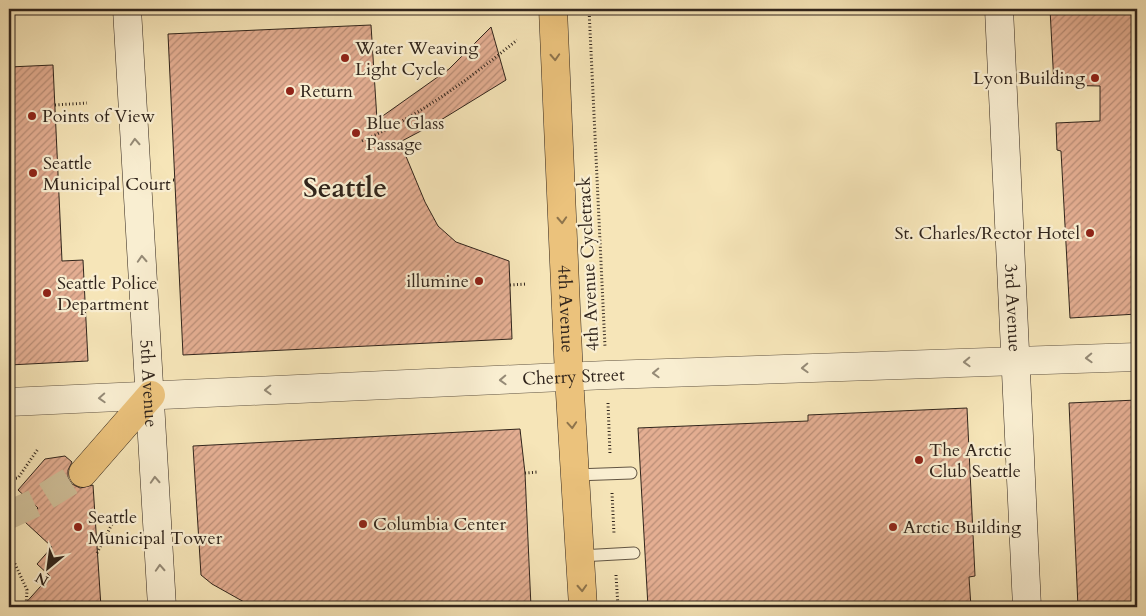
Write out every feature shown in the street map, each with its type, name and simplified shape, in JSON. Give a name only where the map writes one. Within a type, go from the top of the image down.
[{"type":"main road","name":"5th Avenue","points":[[127,9],[162,607]]},
{"type":"main road","name":"4th Avenue","points":[[553,9],[569,377],[583,607]]},
{"type":"main road","name":"3rd Avenue","points":[[1000,9],[1027,607]]},
{"type":"main road","name":"Cherry Street","points":[[9,402],[607,375],[1137,356]]},
{"type":"main road","points":[[83,473],[150,395]]},
{"type":"lane","points":[[575,475],[631,473]]},
{"type":"lane","points":[[580,556],[634,553]]},
{"type":"path","name":"4th Avenue Cycletrack","points":[[589,9],[618,607]]},
{"type":"path","points":[[362,141],[402,121],[463,84],[517,40]]},
{"type":"path","points":[[55,105],[87,103]]},
{"type":"path","points":[[510,285],[527,284]]},
{"type":"path","points":[[9,479],[18,478],[38,449]]},
{"type":"path","points":[[525,473],[538,472]]},
{"type":"path","points":[[98,553],[113,522]]},
{"type":"path","points":[[9,551],[28,590],[26,607]]},
{"type":"building","points":[[1050,9],[1137,9],[1137,314],[1070,318],[1061,151],[1057,150],[1056,123],[1100,121],[1100,86],[1054,85]]},
{"type":"building","points":[[371,25],[377,120],[449,69],[491,27],[506,80],[436,123],[400,142],[425,202],[438,226],[456,242],[509,261],[512,339],[183,355],[168,34]]},
{"type":"building","points":[[53,65],[62,261],[83,260],[88,361],[9,365],[9,67]]},
{"type":"building","points":[[1137,400],[1137,607],[1078,607],[1069,403]]},
{"type":"building","points":[[967,408],[975,576],[969,577],[971,607],[648,607],[638,428],[808,421],[808,415]]},
{"type":"building","name":"Columbia Center","points":[[520,429],[525,473],[531,607],[253,607],[212,584],[201,575],[193,446]]},
{"type":"building","name":"Seattle Municipal Tower","points":[[65,456],[72,462],[68,470],[68,478],[72,484],[80,488],[93,485],[101,607],[22,607],[50,576],[37,564],[52,547],[25,522],[38,508],[18,490],[45,459]]},
{"type":"tunnel","points":[[9,515],[35,503],[83,473]]},
{"type":"place","name":"Water Weaving Light Cycle","points":[[345,58]]},
{"type":"place","name":"Lyon Building","points":[[1095,78]]},
{"type":"place","name":"Return","points":[[290,91]]},
{"type":"place","name":"Points of View","points":[[32,116]]},
{"type":"place","name":"Blue Glass Passage","points":[[356,133]]},
{"type":"place","name":"Seattle Municipal Court","points":[[33,173]]},
{"type":"place","name":"St. Charles/Rector Hotel","points":[[1090,233]]},
{"type":"place","name":"illumine","points":[[479,281]]},
{"type":"place","name":"Seattle Police Department","points":[[47,293]]},
{"type":"place","name":"The Arctic Club Seattle","points":[[919,460]]},
{"type":"place","name":"Columbia Center","points":[[363,524]]},
{"type":"place","name":"Seattle Municipal Tower","points":[[78,527]]},
{"type":"place","name":"Arctic Building","points":[[893,527]]},
{"type":"district","name":"Seattle","points":[[345,187]]}]
